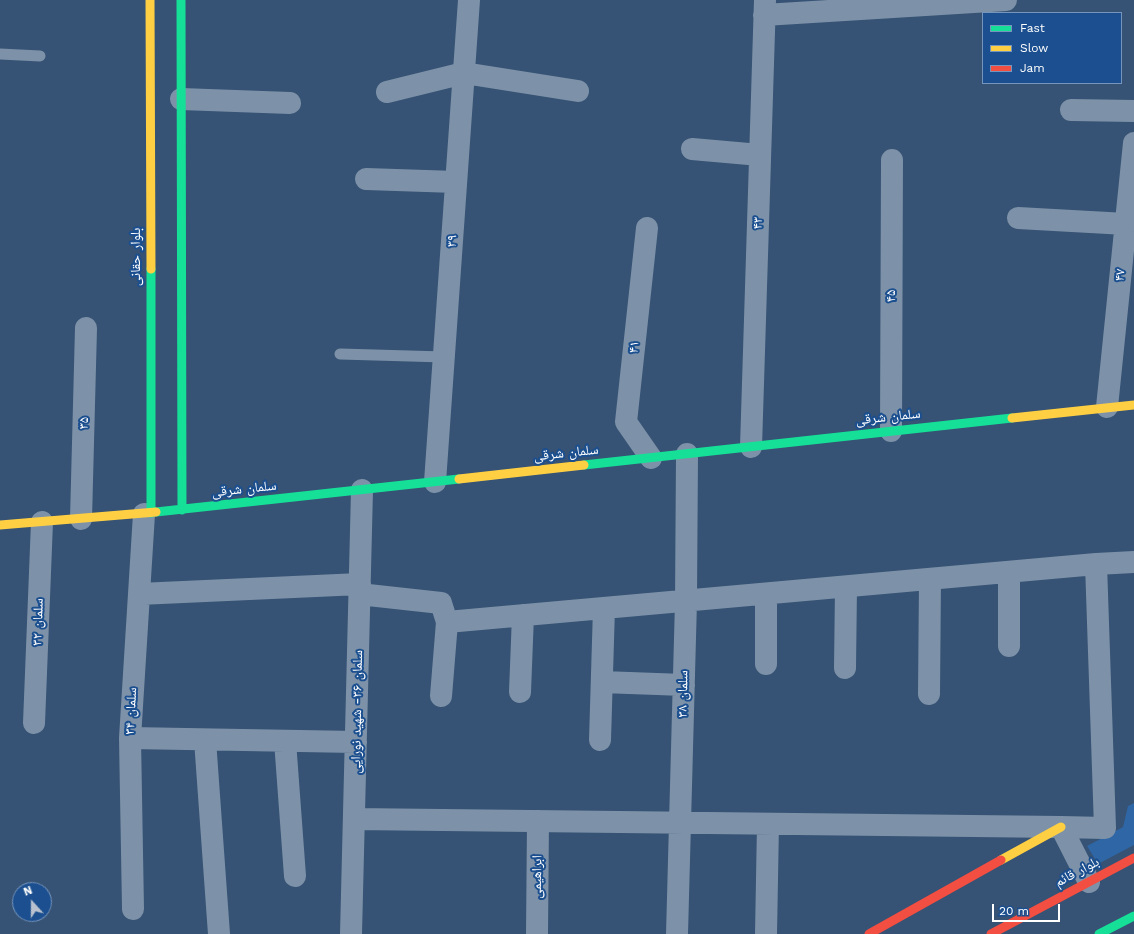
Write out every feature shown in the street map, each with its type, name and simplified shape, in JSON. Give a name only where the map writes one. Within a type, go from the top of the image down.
[{"type":"main road","name":"بلوار حقانی","points":[[147,513],[150,0]]},
{"type":"main road","points":[[181,0],[182,510]]},
{"type":"main road","name":"سلمان شرقی","points":[[0,525],[182,510],[1134,405]]},
{"type":"main road","points":[[869,934],[1061,827]]},
{"type":"main road","name":"بلوار قائم","points":[[991,934],[1134,858]]},
{"type":"main road","points":[[1099,934],[1134,916]]},
{"type":"street","name":"۳۹","points":[[435,482],[469,0]]},
{"type":"street","points":[[765,7],[1006,0]]},
{"type":"street","name":"۴۳","points":[[751,447],[765,7]]},
{"type":"street","points":[[387,92],[464,73],[578,90]]},
{"type":"street","points":[[182,99],[290,103]]},
{"type":"street","points":[[1071,110],[1134,111]]},
{"type":"street","name":"۴۷","points":[[1107,407],[1134,143]]},
{"type":"street","points":[[692,149],[760,155]]},
{"type":"street","name":"۴۵","points":[[891,431],[892,160]]},
{"type":"street","points":[[366,179],[456,182]]},
{"type":"street","points":[[1018,218],[1126,224]]},
{"type":"street","name":"۴۱","points":[[647,228],[626,422],[651,458]]},
{"type":"street","name":"۳۵","points":[[81,519],[86,328]]},
{"type":"street","name":"سلمان ۳۸","points":[[678,934],[686,600],[687,454]]},
{"type":"street","name":"سلمان ۳۶- شهید نورایی","points":[[351,934],[362,490]]},
{"type":"street","name":"سلمان ۳۴","points":[[133,909],[130,738],[139,594],[147,513]]},
{"type":"street","name":"سلمان ۳۲","points":[[34,723],[42,522]]},
{"type":"street","points":[[447,622],[1096,564],[1134,562]]},
{"type":"street","points":[[354,819],[1105,828],[1096,564]]},
{"type":"street","points":[[1009,646],[1010,572]]},
{"type":"street","points":[[929,694],[930,579]]},
{"type":"street","points":[[845,668],[846,587]]},
{"type":"street","points":[[139,594],[360,589],[441,603],[447,622],[441,696]]},
{"type":"street","points":[[766,594],[766,664]]},
{"type":"street","points":[[600,740],[604,608]]},
{"type":"street","points":[[520,692],[523,615]]},
{"type":"street","points":[[602,682],[684,685]]},
{"type":"street","points":[[130,738],[356,742]]},
{"type":"street","points":[[205,740],[219,934]]},
{"type":"street","points":[[285,741],[295,876]]},
{"type":"street","name":"ابراهیمی","points":[[537,934],[538,821]]},
{"type":"street","points":[[766,934],[768,824]]},
{"type":"street","points":[[1061,827],[1089,882]]},
{"type":"lane","points":[[0,54],[40,56]]},
{"type":"lane","points":[[340,354],[444,357]]},
{"type":"shaded area","points":[[1134,803],[1134,845],[1098,864],[1087,846],[1123,827],[1128,806]]},
{"type":"traffic: fast","points":[[181,0],[182,510]]},
{"type":"traffic: fast","points":[[151,269],[151,513]]},
{"type":"traffic: fast","points":[[584,465],[1012,418]]},
{"type":"traffic: fast","points":[[156,512],[459,479]]},
{"type":"traffic: fast","points":[[1099,934],[1134,916]]},
{"type":"traffic: slow","points":[[150,0],[151,269]]},
{"type":"traffic: slow","points":[[1012,418],[1134,405]]},
{"type":"traffic: slow","points":[[459,479],[584,465]]},
{"type":"traffic: slow","points":[[0,525],[156,512]]},
{"type":"traffic: slow","points":[[1001,860],[1061,827]]},
{"type":"traffic: jam","points":[[991,934],[1134,858]]},
{"type":"traffic: jam","points":[[869,934],[1001,860]]}]
